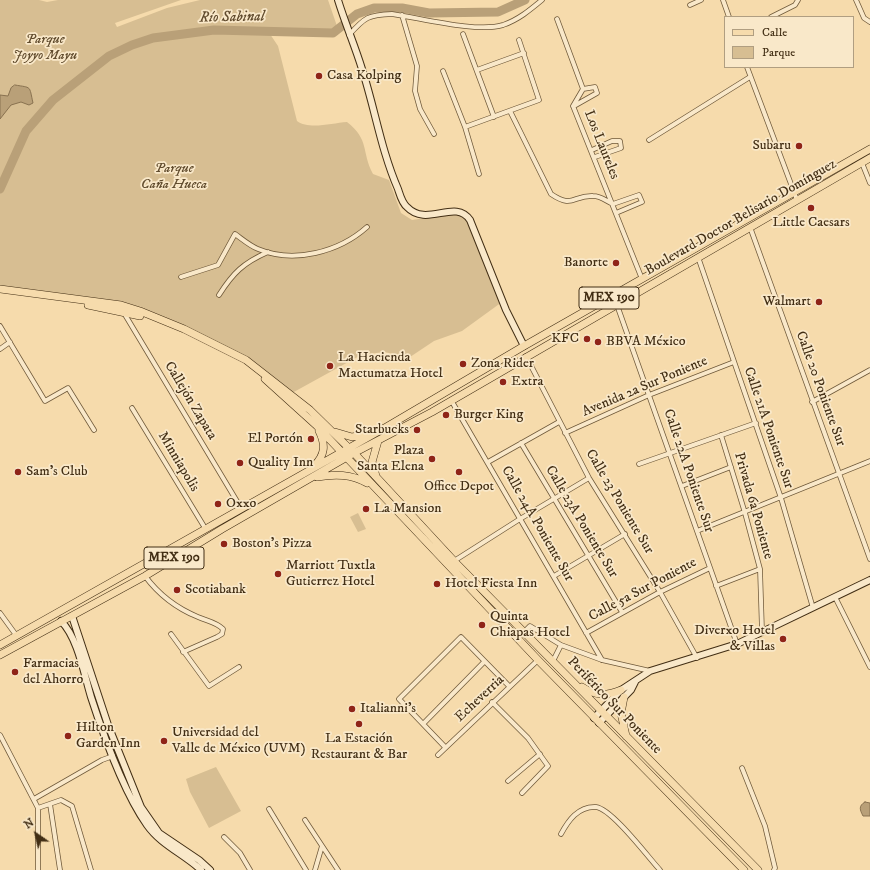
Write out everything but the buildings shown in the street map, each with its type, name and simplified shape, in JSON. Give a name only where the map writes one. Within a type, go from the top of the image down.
[{"type":"main road","points":[[338,0],[362,70],[390,170],[405,205],[413,213],[425,216],[461,211],[466,214],[470,220],[506,310],[524,346]]},
{"type":"main road","name":"Boulevard Doctor Belisario Domínguez","points":[[0,656],[145,576],[222,529],[311,478],[381,431],[524,346],[870,149]]},
{"type":"main road","name":"Boulevard Doctor Belisario Domínguez","points":[[351,451],[378,441],[451,400],[870,158]]},
{"type":"main road","points":[[0,289],[122,309]]},
{"type":"main road","points":[[0,293],[140,311],[184,329],[246,360],[286,390],[328,427],[343,436],[352,437],[381,431]]},
{"type":"main road","name":"Periférico Sur Poniente","points":[[122,309],[179,331],[243,363],[289,399],[317,426],[435,552],[524,632],[758,870]]},
{"type":"main road","points":[[309,471],[317,464],[324,450],[324,439],[317,426]]},
{"type":"main road","name":"Periférico Sur Poniente","points":[[328,427],[445,551],[454,561],[460,573],[538,660],[744,870]]},
{"type":"main road","points":[[377,480],[372,462],[378,441]]},
{"type":"main road","name":"Boulevard Doctor Belisario Domínguez","points":[[0,644],[241,508],[309,471],[344,455]]},
{"type":"main road","points":[[311,478],[331,474],[352,476],[375,488]]},
{"type":"main road","points":[[435,552],[445,551]]},
{"type":"main road","points":[[572,680],[590,692],[601,696],[611,694],[635,682],[650,671],[697,658],[737,644],[870,580]]},
{"type":"main road","points":[[72,616],[113,756],[134,802],[148,826],[158,838],[201,870]]},
{"type":"main road","points":[[61,621],[71,635],[103,719],[141,807],[159,832],[199,860],[210,870]]},
{"type":"main road","points":[[603,713],[624,697],[635,682]]},
{"type":"main road","points":[[597,720],[621,690]]},
{"type":"main road","points":[[624,697],[621,713],[627,738]]},
{"type":"street","points":[[348,32],[368,17],[380,14],[402,15],[464,25],[493,27],[503,25],[524,16],[542,0]]},
{"type":"street","points":[[690,5],[701,0]]},
{"type":"street","points":[[856,0],[868,22]]},
{"type":"street","points":[[725,1],[729,16]]},
{"type":"street","points":[[773,16],[798,2]]},
{"type":"street","points":[[402,15],[417,66],[415,91],[420,109],[434,134]]},
{"type":"street","points":[[557,19],[583,89],[595,87],[597,93],[574,106]]},
{"type":"street","points":[[463,34],[494,117]]},
{"type":"street","points":[[464,127],[539,100],[519,40]]},
{"type":"street","points":[[477,70],[524,53]]},
{"type":"street","points":[[747,68],[792,193],[796,200]]},
{"type":"street","points":[[444,71],[479,174]]},
{"type":"street","points":[[649,140],[750,77]]},
{"type":"street","name":"Los Laureles","points":[[583,89],[574,106],[642,279]]},
{"type":"street","points":[[510,111],[551,194],[558,199],[572,202],[586,196],[594,196],[602,198],[613,204],[637,194],[642,201],[616,213]]},
{"type":"street","points":[[592,150],[612,141],[620,141],[621,148],[595,157]]},
{"type":"street","points":[[862,163],[870,183]]},
{"type":"street","points":[[181,277],[218,265],[235,234],[258,249],[289,257],[312,254],[355,238],[367,227]]},
{"type":"street","name":"Calle 20 Poniente Sur","points":[[750,227],[870,559]]},
{"type":"street","points":[[219,295],[232,275],[245,264],[268,252]]},
{"type":"street","name":"Calle 21A Poniente Sur","points":[[698,257],[781,498],[813,608]]},
{"type":"street","name":"Calle 22A Poniente Sur","points":[[617,305],[671,453],[737,644]]},
{"type":"street","name":"Callejón Zapata","points":[[122,309],[241,508]]},
{"type":"street","points":[[0,326],[45,401],[68,388],[94,430]]},
{"type":"street","points":[[0,349],[10,342]]},
{"type":"street","name":"Calle 23 Poniente Sur","points":[[526,356],[589,478],[660,592],[697,658]]},
{"type":"street","name":"Avenida 2a Sur Poniente","points":[[565,433],[649,395],[734,362]]},
{"type":"street","points":[[812,402],[870,370]]},
{"type":"street","name":"Calle 24A Poniente Sur","points":[[451,400],[602,660]]},
{"type":"street","name":"Minniapolis","points":[[132,408],[205,528]]},
{"type":"street","points":[[488,462],[559,422]]},
{"type":"street","points":[[639,464],[756,423]]},
{"type":"street","name":"Privada 6a Poniente","points":[[721,434],[760,569],[762,631]]},
{"type":"street","name":"Calle 23A Poniente Sur","points":[[522,443],[622,612]]},
{"type":"street","points":[[697,531],[745,513],[870,461]]},
{"type":"street","points":[[682,486],[731,467]]},
{"type":"street","points":[[454,561],[554,498],[589,478]]},
{"type":"street","points":[[554,576],[625,534]]},
{"type":"street","name":"Calle 5a Sur Poniente","points":[[586,632],[660,592],[710,568]]},
{"type":"street","points":[[716,586],[760,569]]},
{"type":"street","points":[[145,576],[166,599],[197,617],[219,625],[223,629],[222,634],[217,638],[183,652]]},
{"type":"street","points":[[835,597],[870,667]]},
{"type":"street","points":[[0,613],[16,635]]},
{"type":"street","points":[[524,632],[530,626],[561,645],[602,660],[650,671]]},
{"type":"street","points":[[170,634],[209,686],[239,667]]},
{"type":"street","points":[[445,747],[424,723],[399,699],[461,638],[509,686]]},
{"type":"street","points":[[553,661],[561,645]]},
{"type":"street","name":"Echeverria","points":[[438,755],[492,702],[538,660]]},
{"type":"street","points":[[424,723],[484,662]]},
{"type":"street","points":[[492,702],[528,738],[548,766],[522,793]]},
{"type":"street","points":[[0,736],[38,808],[38,870]]},
{"type":"street","points":[[508,781],[540,754]]},
{"type":"street","points":[[34,799],[102,760],[113,756]]},
{"type":"street","points":[[742,768],[764,826],[775,868],[774,870]]},
{"type":"street","points":[[38,808],[61,800],[72,806],[91,870]]},
{"type":"street","points":[[50,804],[60,870]]},
{"type":"street","points":[[561,834],[568,820],[580,811],[596,808],[609,813],[660,870]]},
{"type":"street","points":[[269,809],[306,870]]},
{"type":"street","points":[[305,820],[338,870]]},
{"type":"street","points":[[224,838],[240,853],[250,870]]},
{"type":"street","points":[[315,870],[322,846]]},
{"type":"green space","name":"Parque Caña Hueca","points":[[0,0],[39,0],[47,2],[58,0],[181,0],[115,23],[117,27],[167,8],[200,0],[328,0],[338,29],[333,33],[268,31],[278,46],[297,121],[302,124],[314,126],[347,122],[354,128],[362,140],[369,166],[373,174],[389,180],[401,213],[412,220],[459,213],[468,220],[502,302],[462,331],[434,341],[410,357],[384,352],[361,355],[292,393],[248,357],[136,306],[0,286]]},
{"type":"green space","points":[[358,513],[366,529],[358,532],[350,517]]},
{"type":"green space","points":[[216,767],[241,811],[209,828],[190,792],[186,779]]},
{"type":"shaded area","points":[[15,85],[29,88],[33,103],[29,105],[21,102],[11,105],[0,119],[0,95],[8,96],[11,88]]},
{"type":"shaded area","points":[[865,802],[870,803],[870,816],[863,816],[861,812],[860,807]]},
{"type":"waterway","name":"Río Sabinal","points":[[0,189],[26,131],[53,100],[109,56],[132,45],[153,38],[214,30],[333,33],[357,14],[374,8],[402,8],[429,13],[498,12],[525,0]]},
{"type":"place","name":"Casa Kolping","points":[[319,76]]},
{"type":"place","name":"Subaru","points":[[799,146]]},
{"type":"place","name":"Little Caesars","points":[[811,208]]},
{"type":"place","name":"Banorte","points":[[616,263]]},
{"type":"place","name":"Walmart","points":[[819,302]]},
{"type":"place","name":"KFC","points":[[587,339]]},
{"type":"place","name":"BBVA México","points":[[598,342]]},
{"type":"place","name":"Zona Rider","points":[[463,364]]},
{"type":"place","name":"La Hacienda Mactumatza Hotel","points":[[330,366]]},
{"type":"place","name":"Extra","points":[[503,382]]},
{"type":"place","name":"Burger King","points":[[446,415]]},
{"type":"place","name":"Starbucks","points":[[417,430]]},
{"type":"place","name":"El Portón","points":[[311,439]]},
{"type":"place","name":"Plaza Santa Elena","points":[[432,459]]},
{"type":"place","name":"Quality Inn","points":[[240,463]]},
{"type":"place","name":"Sam's Club","points":[[18,472]]},
{"type":"place","name":"Office Depot","points":[[459,472]]},
{"type":"place","name":"Oxxo","points":[[218,504]]},
{"type":"place","name":"La Mansion","points":[[366,509]]},
{"type":"place","name":"Boston's Pizza","points":[[224,544]]},
{"type":"place","name":"Marriott Tuxtla Gutierrez Hotel","points":[[278,574]]},
{"type":"place","name":"Hotel Fiesta Inn","points":[[437,584]]},
{"type":"place","name":"Scotiabank","points":[[177,590]]},
{"type":"place","name":"Quinta Chiapas Hotel","points":[[482,625]]},
{"type":"place","name":"Diverxo Hotel & Villas","points":[[783,639]]},
{"type":"place","name":"Farmacias del Ahorro","points":[[15,672]]},
{"type":"place","name":"Italianni's","points":[[352,709]]},
{"type":"place","name":"La Estación Restaurant & Bar","points":[[359,724]]},
{"type":"place","name":"Hilton Garden Inn","points":[[68,736]]},
{"type":"place","name":"Universidad del Valle de México (UVM)","points":[[164,741]]},
{"type":"park label","name":"Parque Joyyo Mayu","points":[[45,48]]}]
